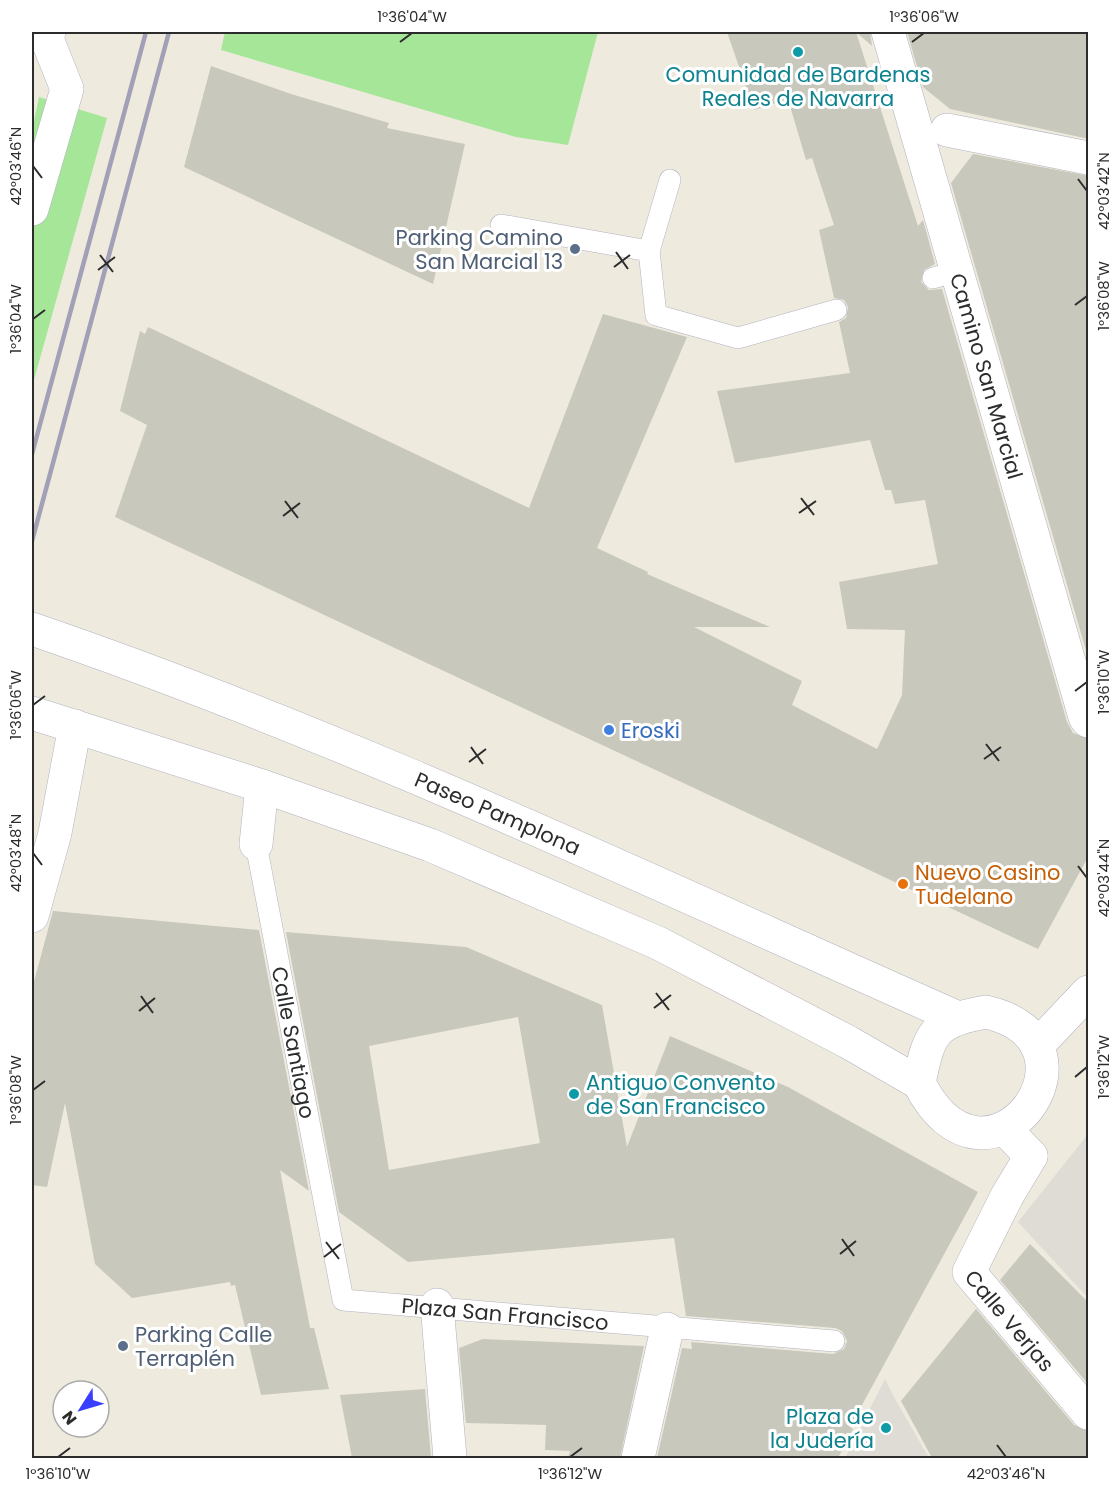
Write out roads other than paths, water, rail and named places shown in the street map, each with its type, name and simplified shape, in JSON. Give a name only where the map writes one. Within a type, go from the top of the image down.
[{"type":"main road","name":"Camino San Marcial","points":[[888,32],[946,274],[1085,717],[1089,721]]},
{"type":"main road","points":[[32,209],[67,89],[48,35]]},
{"type":"main road","points":[[947,130],[1089,158]]},
{"type":"main road","name":"Paseo Pamplona","points":[[32,629],[122,660],[344,747],[956,1017]]},
{"type":"main road","points":[[32,713],[262,786],[430,845],[658,943],[848,1042],[920,1083],[939,1116],[955,1126],[975,1132],[1004,1128],[1023,1117],[1039,1091],[1042,1070],[1036,1046],[1024,1029],[1006,1016],[986,1012],[956,1017],[939,1029],[927,1046],[920,1083]]},
{"type":"main road","points":[[32,916],[55,832],[75,726]]},
{"type":"main road","name":"Calle Santiago","points":[[256,844],[262,786]]},
{"type":"main road","points":[[1036,1046],[1089,992]]},
{"type":"main road","name":"Calle Verjas","points":[[1004,1128],[1031,1156],[1007,1197],[969,1272],[1089,1413]]},
{"type":"main road","points":[[437,1305],[450,1458]]},
{"type":"main road","points":[[638,1458],[666,1329]]},
{"type":"lane","points":[[670,180],[649,251],[656,315],[738,339],[836,310]]},
{"type":"lane","points":[[501,225],[649,251]]},
{"type":"lane","name":"Calle Santiago","points":[[256,844],[343,1300]]},
{"type":"lane","name":"Plaza San Francisco","points":[[343,1300],[437,1305],[666,1329],[834,1341]]},
{"type":"railway","points":[[32,454],[146,32]]},
{"type":"railway","points":[[32,541],[169,32]]},
{"type":"place","name":"Comunidad de Bardenas Reales de Navarra","points":[[798,52]]},
{"type":"place","name":"Parking Camino San Marcial 13","points":[[575,249]]},
{"type":"place","name":"Eroski","points":[[609,730]]},
{"type":"place","name":"Nuevo Casino Tudelano","points":[[903,884]]},
{"type":"place","name":"Antiguo Convento de San Francisco","points":[[574,1094]]},
{"type":"place","name":"Parking Calle Terraplén","points":[[123,1346]]},
{"type":"place","name":"Plaza de la Judería","points":[[886,1428]]}]
